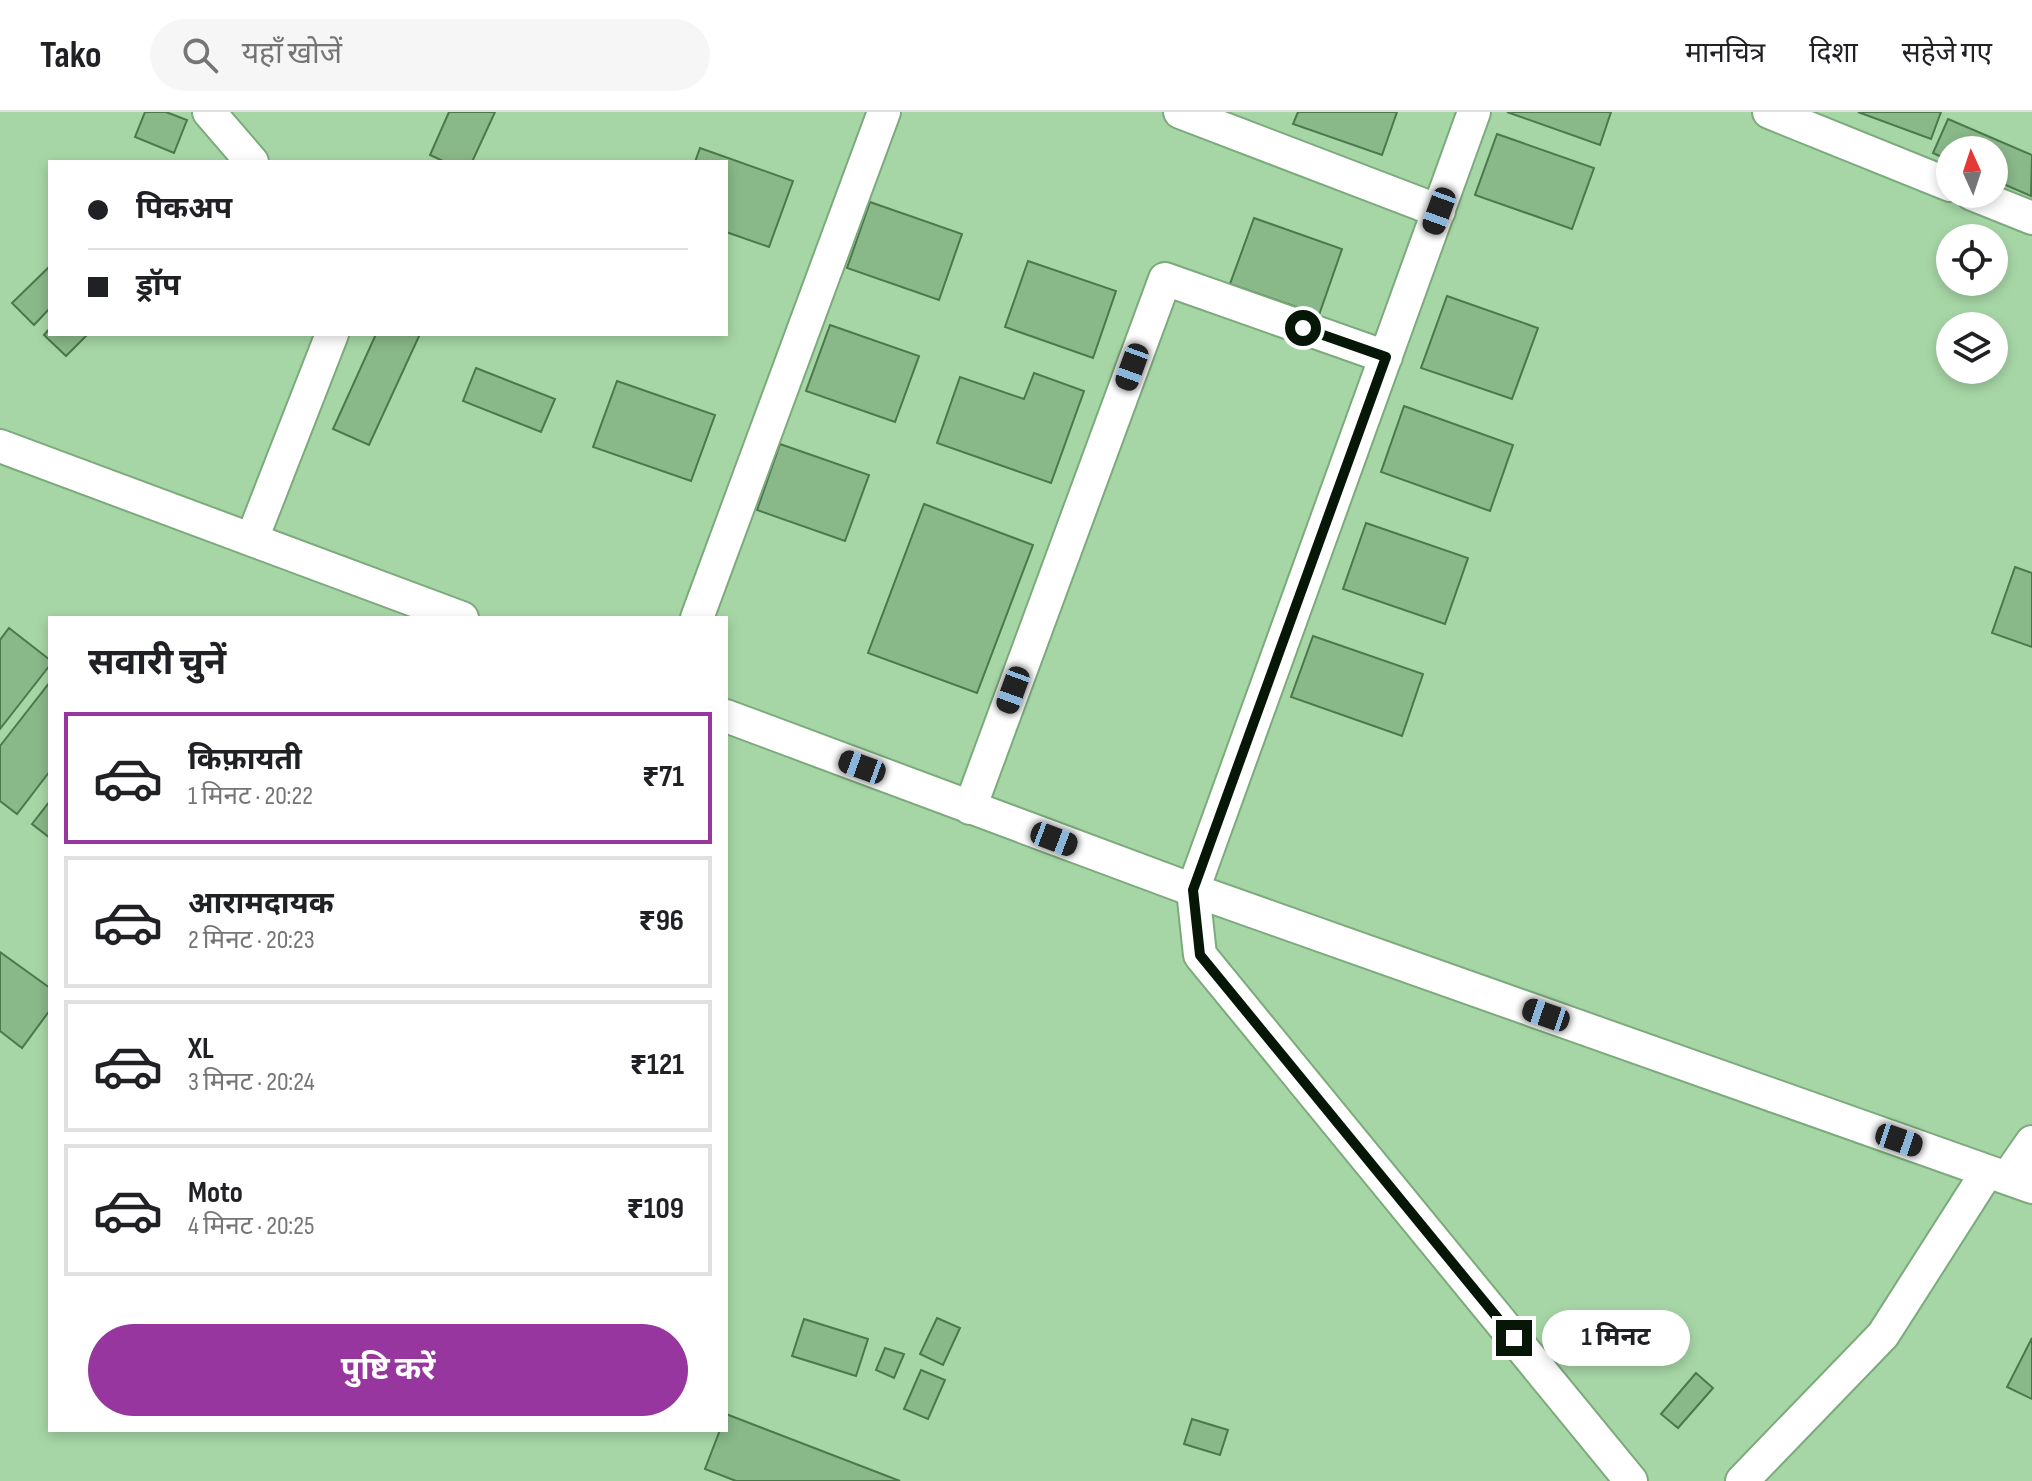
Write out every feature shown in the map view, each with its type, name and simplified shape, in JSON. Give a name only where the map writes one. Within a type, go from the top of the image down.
[{"type":"street","points":[[209,112],[250,160]]},
{"type":"street","points":[[698,616],[884,112]]},
{"type":"street","points":[[1180,112],[1439,211]]},
{"type":"street","points":[[1474,112],[1193,890],[1200,955],[1631,1481]]},
{"type":"street","points":[[1769,112],[1936,179]]},
{"type":"street","points":[[2007,208],[2032,218]]},
{"type":"street","points":[[970,808],[1165,279],[1386,357]]},
{"type":"street","points":[[252,539],[331,336]]},
{"type":"street","points":[[0,446],[457,616]]},
{"type":"street","points":[[728,717],[1193,890],[2009,1179]]},
{"type":"street","points":[[1742,1481],[1883,1335],[2009,1179],[2032,1142]]},
{"type":"building","points":[[145,112],[166,112],[187,120],[174,153],[135,137]]},
{"type":"building","points":[[449,112],[495,112],[473,160],[441,160],[430,155]]},
{"type":"building","points":[[1298,112],[1397,112],[1382,155],[1293,124]]},
{"type":"building","points":[[1507,112],[1611,112],[1600,145]]},
{"type":"building","points":[[1858,112],[1941,112],[1931,139]]},
{"type":"building","points":[[1948,119],[1988,136],[1940,136]]},
{"type":"building","points":[[1497,134],[1594,168],[1572,229],[1475,195]]},
{"type":"building","points":[[2008,145],[2032,155],[2031,196],[2008,186]]},
{"type":"building","points":[[700,148],[793,181],[769,247],[728,233],[728,160],[696,160]]},
{"type":"building","points":[[870,202],[962,234],[939,300],[847,268]]},
{"type":"building","points":[[1254,218],[1342,249],[1319,315],[1230,284]]},
{"type":"building","points":[[1028,261],[1116,291],[1093,358],[1005,327]]},
{"type":"building","points":[[48,268],[48,310],[34,325],[12,303]]},
{"type":"building","points":[[1447,296],[1538,328],[1512,399],[1421,368]]},
{"type":"building","points":[[830,325],[919,356],[895,422],[806,391]]},
{"type":"building","points":[[48,330],[48,336],[86,336],[66,356],[44,335]]},
{"type":"building","points":[[375,336],[419,336],[369,445],[333,429]]},
{"type":"building","points":[[476,368],[555,399],[541,432],[463,401]]},
{"type":"building","points":[[1034,373],[1084,391],[1051,483],[937,443],[960,377],[1024,399]]},
{"type":"building","points":[[617,381],[715,415],[691,481],[593,447]]},
{"type":"building","points":[[1404,406],[1513,445],[1490,511],[1381,472]]},
{"type":"building","points":[[780,444],[869,475],[845,541],[757,510]]},
{"type":"building","points":[[924,504],[1033,545],[977,693],[868,653]]},
{"type":"building","points":[[1366,523],[1468,558],[1445,624],[1343,589]]},
{"type":"building","points":[[2015,567],[2032,573],[2032,647],[1992,633]]},
{"type":"building","points":[[9,628],[48,658],[48,668],[0,729],[0,640]]},
{"type":"building","points":[[1313,636],[1423,674],[1402,736],[1291,697]]},
{"type":"building","points":[[48,685],[48,774],[17,814],[0,801],[0,746]]},
{"type":"building","points":[[48,804],[48,836],[32,824]]},
{"type":"building","points":[[0,952],[48,987],[48,1013],[22,1048],[0,1031]]},
{"type":"building","points":[[937,1318],[960,1328],[943,1365],[920,1354]]},
{"type":"building","points":[[804,1319],[868,1339],[856,1376],[792,1356]]},
{"type":"building","points":[[2032,1338],[2032,1399],[2007,1387]]},
{"type":"building","points":[[885,1348],[904,1354],[894,1378],[876,1370]]},
{"type":"building","points":[[921,1370],[945,1380],[928,1419],[904,1409]]},
{"type":"building","points":[[1696,1373],[1713,1388],[1678,1428],[1661,1414]]},
{"type":"building","points":[[728,1415],[900,1481],[736,1481],[705,1469],[719,1432],[728,1432]]},
{"type":"building","points":[[1192,1419],[1228,1430],[1220,1455],[1184,1444]]},
{"type":"route","points":[[1303,328],[1386,357],[1193,890],[1200,955],[1514,1338]]}]
